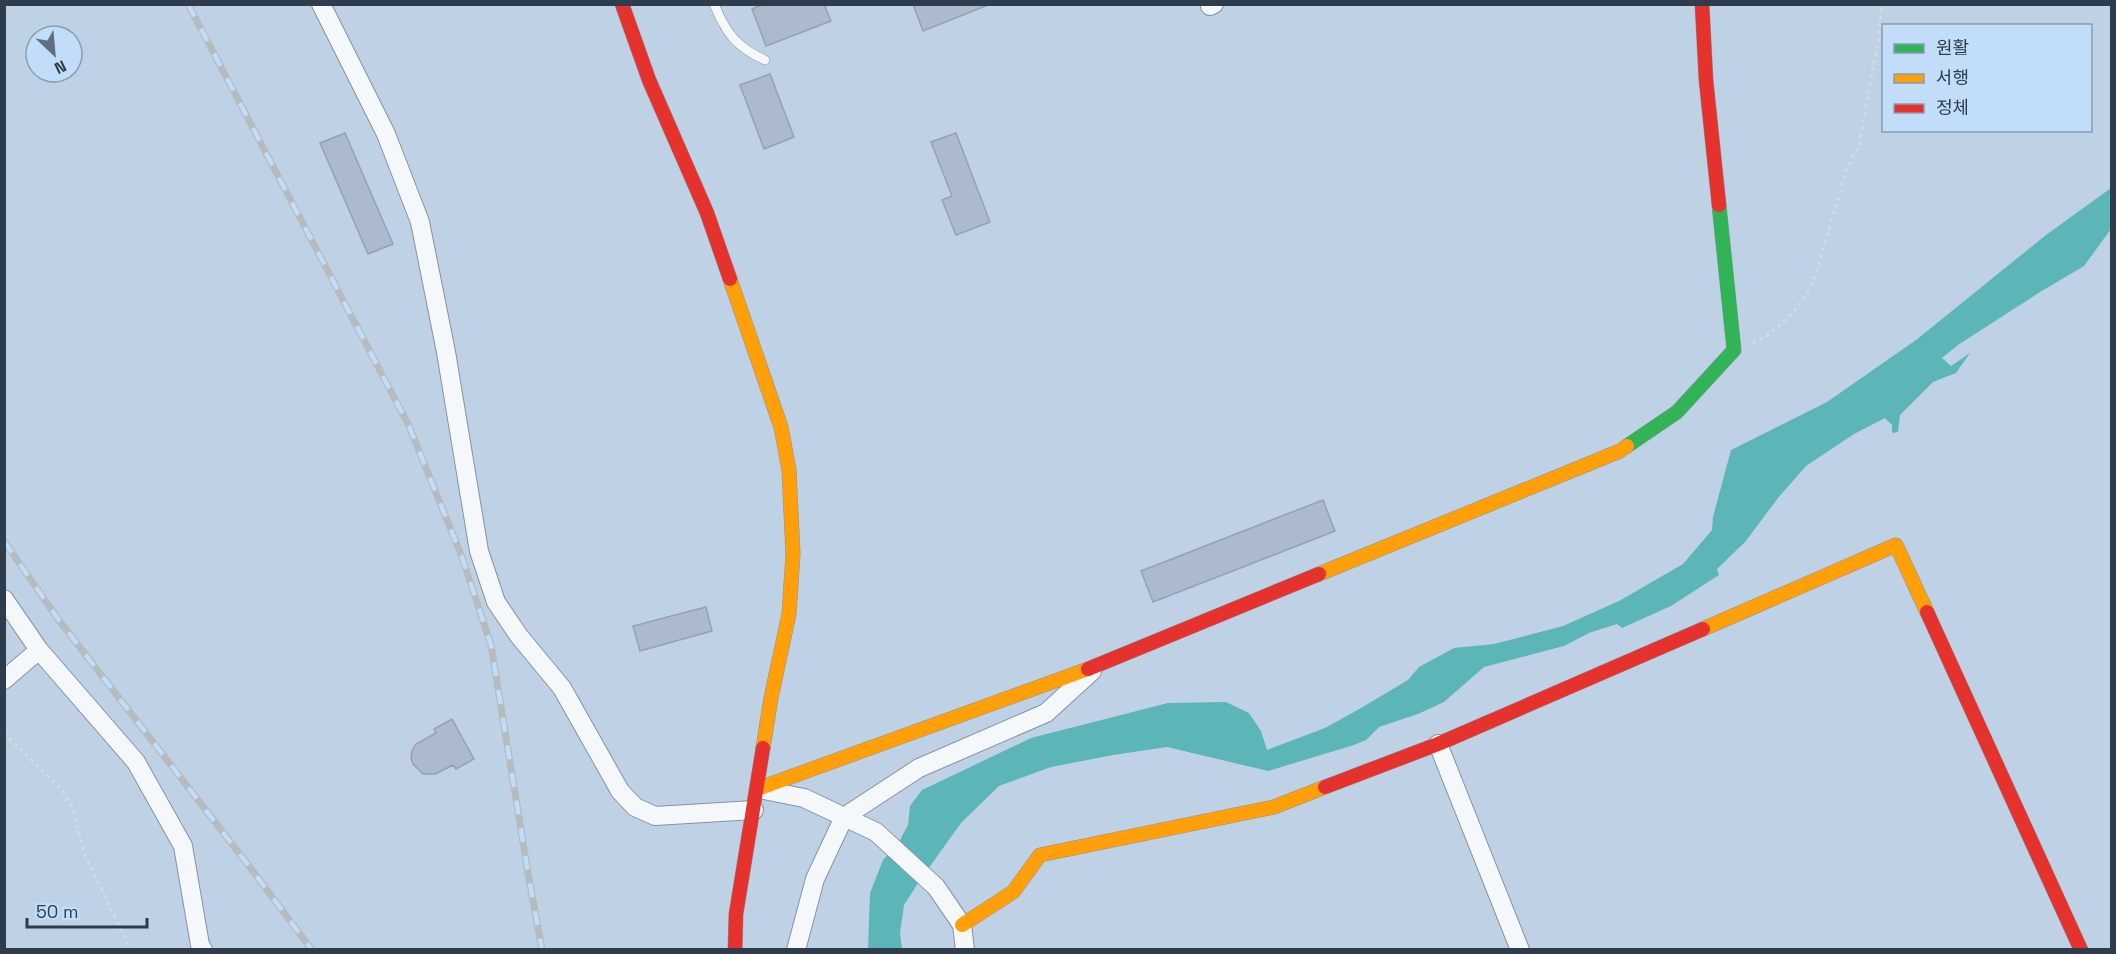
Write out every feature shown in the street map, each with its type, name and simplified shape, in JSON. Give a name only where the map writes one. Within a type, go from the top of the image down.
[{"type":"street","points":[[321,4],[386,134],[420,222],[446,352],[479,551],[496,602],[519,636],[562,688],[620,791],[635,807],[655,816],[754,810]]},
{"type":"street","points":[[622,4],[649,80],[707,213],[781,427],[789,470],[793,554],[789,614],[771,698],[736,914],[735,950]]},
{"type":"street","points":[[757,789],[1100,664],[1620,451],[1677,412],[1734,350],[1706,80],[1702,4]]},
{"type":"street","points":[[962,925],[1012,892],[1040,855],[1274,807],[1438,744],[1896,545],[2081,950]]},
{"type":"street","points":[[4,599],[39,650],[136,762],[183,846],[200,945],[203,950]]},
{"type":"street","points":[[4,680],[39,650]]},
{"type":"street","points":[[796,950],[815,879],[844,817],[919,768],[1046,713],[1100,664]]},
{"type":"street","points":[[1438,744],[1520,950]]},
{"type":"street","points":[[757,789],[804,798],[876,832],[936,887],[962,925],[965,950]]},
{"type":"lane","points":[[714,4],[724,28],[732,38],[748,52],[765,60]]},
{"type":"path","points":[[1734,350],[1756,341],[1787,319],[1808,294],[1847,168],[1859,145],[1879,37],[1881,4]]},
{"type":"path","points":[[4,733],[62,790],[72,807],[84,854],[131,950]]},
{"type":"shaded area","points":[[2111,188],[2111,229],[2084,266],[1958,345],[1942,358],[1951,366],[1970,353],[1956,373],[1933,382],[1900,415],[1898,432],[1892,433],[1892,425],[1885,418],[1854,434],[1806,466],[1778,498],[1745,542],[1717,569],[1719,575],[1671,606],[1622,628],[1617,624],[1589,633],[1564,646],[1484,667],[1444,702],[1418,714],[1379,727],[1366,740],[1268,771],[1167,747],[1051,767],[999,786],[961,823],[904,905],[900,933],[902,949],[868,950],[870,893],[883,860],[899,842],[908,825],[910,806],[922,790],[1031,738],[1168,703],[1226,702],[1249,713],[1261,731],[1267,750],[1325,728],[1408,680],[1419,667],[1454,648],[1494,644],[1563,626],[1619,601],[1683,564],[1712,530],[1713,517],[1731,450],[1827,402],[1916,340],[2046,235]]},
{"type":"building","points":[[764,4],[824,4],[831,21],[766,46],[752,9]]},
{"type":"building","points":[[913,4],[988,4],[988,5],[923,31]]},
{"type":"building","points":[[770,74],[794,137],[764,149],[740,85]]},
{"type":"building","points":[[345,133],[393,244],[368,254],[320,143]]},
{"type":"building","points":[[956,133],[990,222],[956,235],[942,200],[952,196],[931,142]]},
{"type":"building","points":[[1323,500],[1335,531],[1153,602],[1141,571]]},
{"type":"building","points":[[706,607],[712,631],[640,651],[633,626]]},
{"type":"building","points":[[452,719],[474,759],[456,769],[453,765],[435,774],[423,774],[413,764],[412,751],[416,744],[436,733],[434,729]]},
{"type":"railway","points":[[188,4],[409,426],[462,557],[491,645],[542,950]]},
{"type":"railway","points":[[4,541],[58,619],[312,950]]},
{"type":"traffic: fast","points":[[1627,446],[1677,412],[1734,350],[1719,205]]},
{"type":"traffic: slow","points":[[730,279],[781,427],[789,470],[793,554],[789,614],[763,748]]},
{"type":"traffic: slow","points":[[1319,574],[1620,451],[1627,446]]},
{"type":"traffic: slow","points":[[1703,629],[1896,545],[1927,612]]},
{"type":"traffic: slow","points":[[757,789],[1088,669]]},
{"type":"traffic: slow","points":[[962,925],[1013,892],[1040,855],[1274,807],[1325,787]]},
{"type":"traffic: jam","points":[[622,4],[649,80],[707,213],[730,279]]},
{"type":"traffic: jam","points":[[1702,4],[1706,80],[1719,205]]},
{"type":"traffic: jam","points":[[1088,669],[1319,574]]},
{"type":"traffic: jam","points":[[1927,612],[2081,950]]},
{"type":"traffic: jam","points":[[1325,787],[1438,744],[1703,629]]},
{"type":"traffic: jam","points":[[735,950],[736,914],[763,748]]}]
